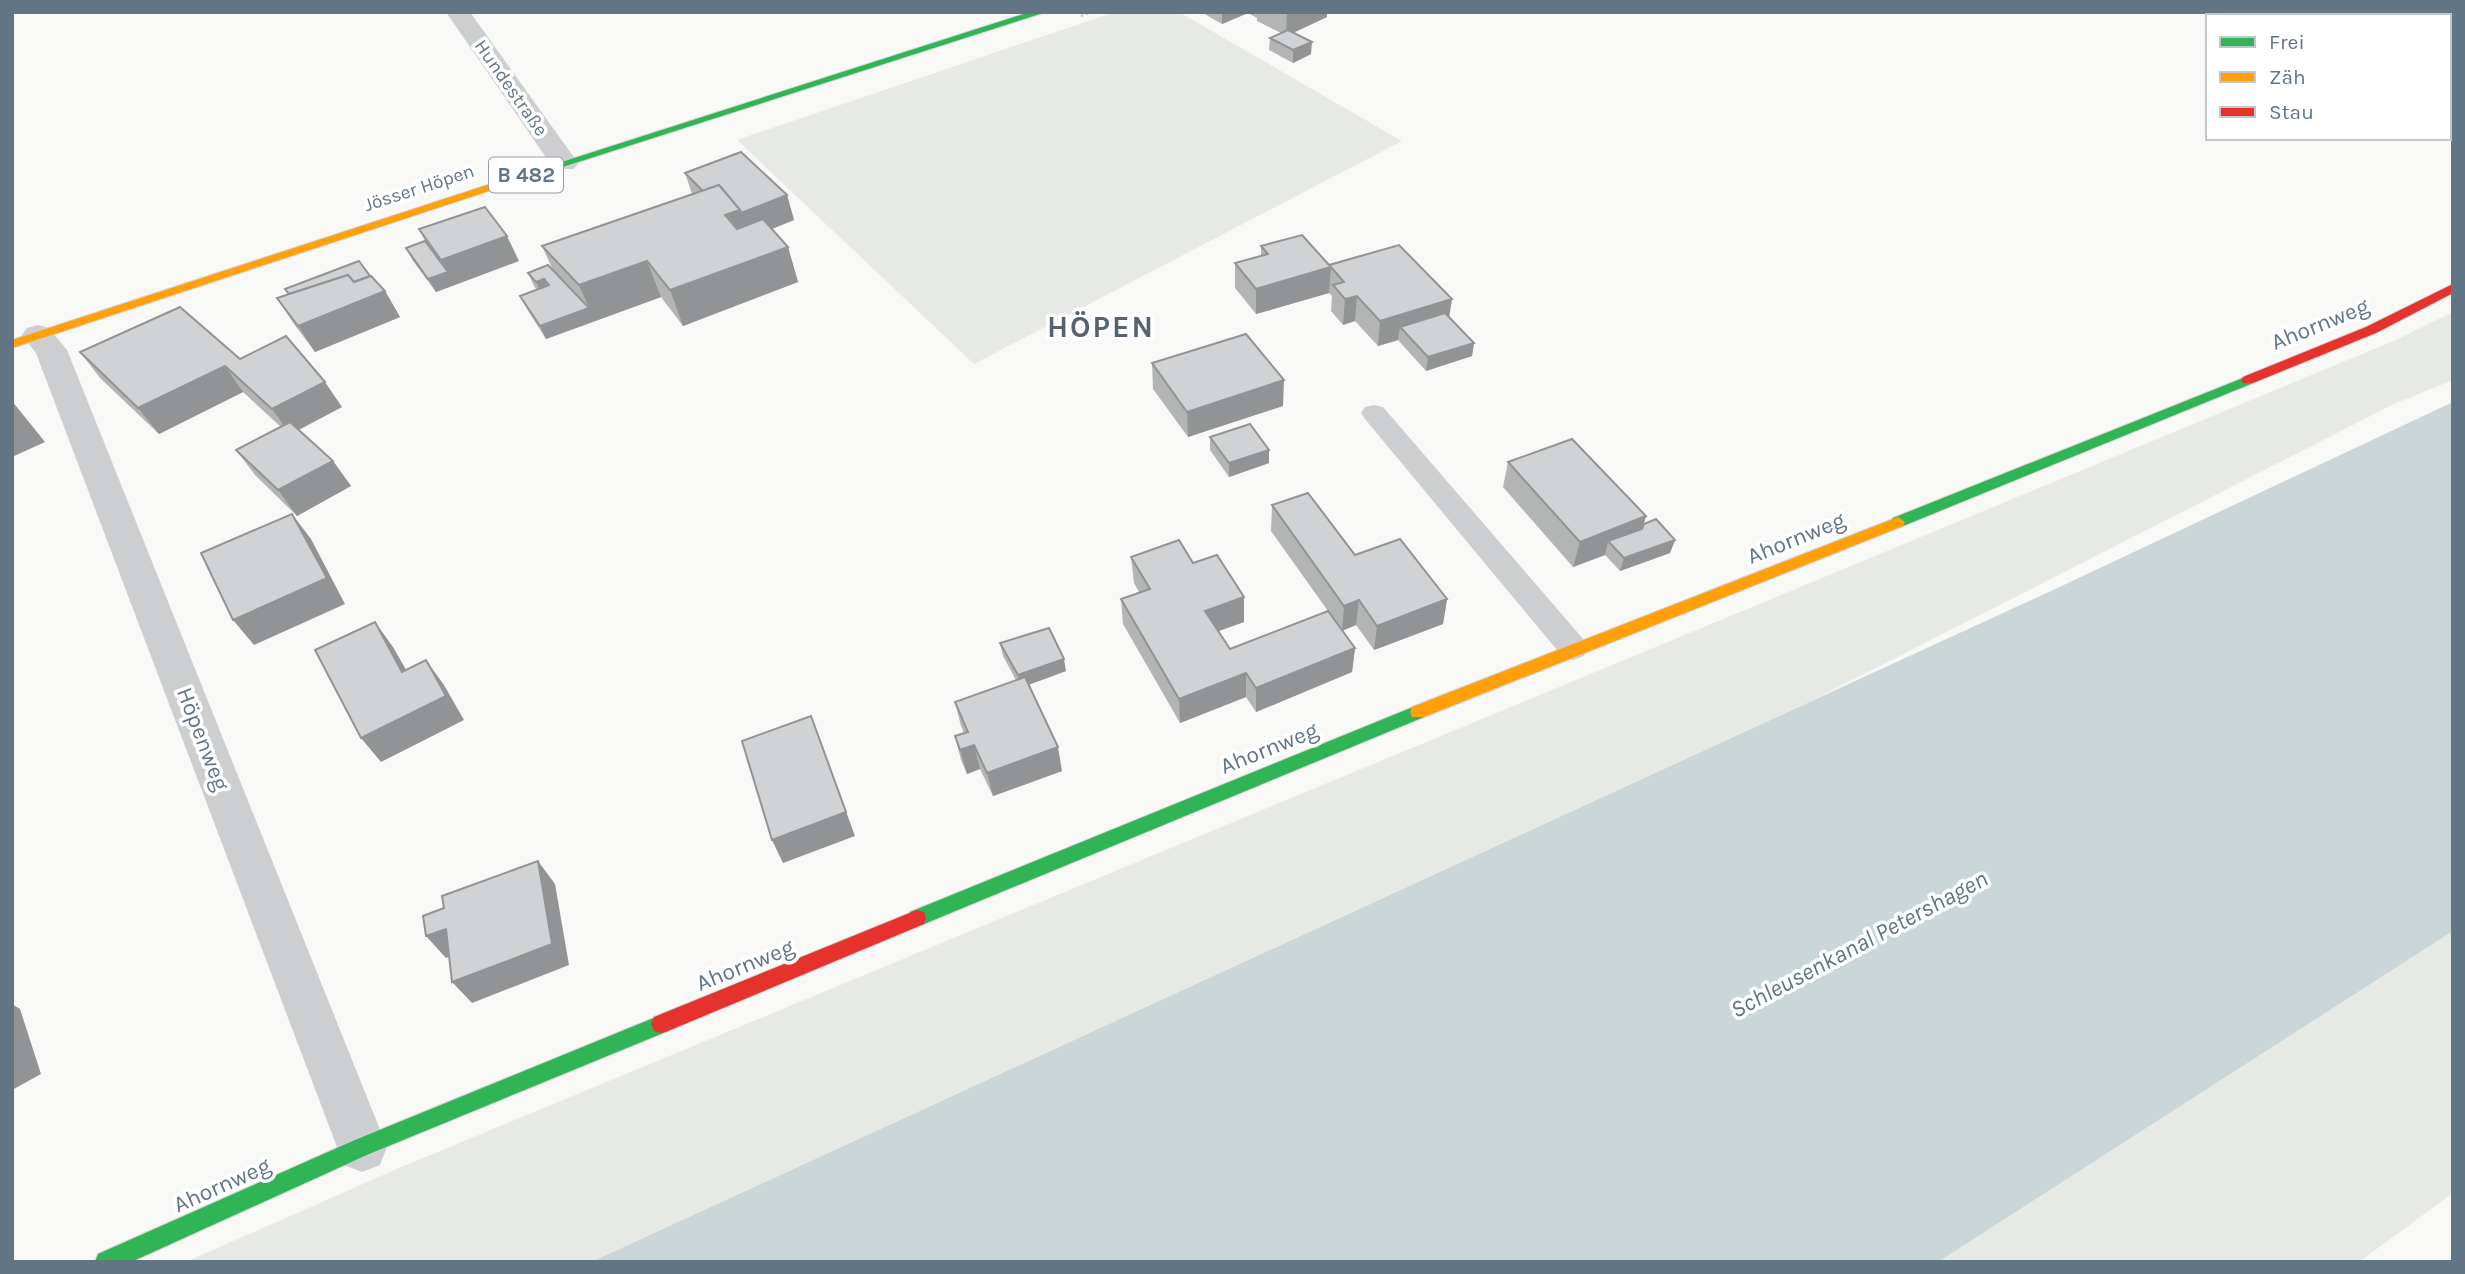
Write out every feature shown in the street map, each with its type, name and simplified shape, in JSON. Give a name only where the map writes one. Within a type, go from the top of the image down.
[{"type":"street","name":"Hundestraße","points":[[458,12],[564,163]]},
{"type":"street","name":"Jösser Höpen","points":[[25,340],[564,163],[1041,12]]},
{"type":"street","name":"Ahornweg","points":[[106,1262],[362,1147],[1573,648],[1779,570],[2371,330],[2453,288]]},
{"type":"street","name":"Höpenweg","points":[[25,340],[51,350],[362,1147]]},
{"type":"lane","points":[[1374,413],[1573,648]]},
{"type":"shaded area","points":[[1115,12],[1179,12],[1402,141],[974,364],[737,140]]},
{"type":"shaded area","points":[[2453,312],[2453,380],[2394,404],[1809,702],[591,1262],[186,1262],[399,1168],[2396,340]]},
{"type":"shaded area","points":[[2453,931],[2453,1193],[2359,1262],[1938,1262]]},
{"type":"water","name":"Schleusenkanal Petershagen","points":[[2453,402],[2453,931],[1938,1262],[591,1262],[2051,591]]},
{"type":"building","points":[[2419,12],[2453,12],[2453,19],[2451,14]]},
{"type":"building","points":[[1288,30],[1312,42],[1293,50],[1270,38]]},
{"type":"building","points":[[741,152],[787,195],[741,213],[719,185],[703,191],[685,173]]},
{"type":"building","points":[[719,185],[740,210],[725,215],[737,229],[763,219],[788,247],[670,290],[647,261],[579,285],[542,246]]},
{"type":"building","points":[[485,207],[507,236],[441,260],[419,229]]},
{"type":"building","points":[[1302,235],[1329,265],[1399,245],[1452,299],[1380,321],[1357,296],[1345,299],[1333,285],[1344,282],[1331,267],[1256,289],[1235,263],[1268,254],[1261,246]]},
{"type":"building","points":[[425,241],[448,272],[428,279],[406,248]]},
{"type":"building","points":[[359,261],[370,276],[354,282],[348,275],[289,294],[285,289]]},
{"type":"building","points":[[548,265],[589,308],[540,326],[520,296],[549,285],[544,279],[536,282],[528,273]]},
{"type":"building","points":[[348,275],[354,282],[371,276],[385,291],[298,326],[277,298]]},
{"type":"building","points":[[180,307],[240,359],[286,336],[325,382],[272,409],[225,366],[138,408],[80,352]]},
{"type":"building","points":[[1445,313],[1474,343],[1428,357],[1400,327]]},
{"type":"building","points":[[1246,334],[1284,380],[1187,412],[1152,363]]},
{"type":"building","points":[[290,422],[333,461],[278,490],[236,450]]},
{"type":"building","points":[[1250,424],[1269,450],[1229,463],[1210,437]]},
{"type":"building","points":[[1572,439],[1646,516],[1580,542],[1508,462]]},
{"type":"building","points":[[1308,493],[1355,555],[1400,539],[1447,599],[1377,626],[1359,600],[1344,606],[1272,505]]},
{"type":"building","points":[[292,514],[327,578],[233,620],[201,553]]},
{"type":"building","points":[[1656,519],[1675,540],[1624,558],[1608,541],[1642,529],[1644,524]]},
{"type":"building","points":[[1179,540],[1193,563],[1217,555],[1244,597],[1205,611],[1230,649],[1328,611],[1355,648],[1256,688],[1246,673],[1179,699],[1121,599],[1150,589],[1131,557]]},
{"type":"building","points":[[375,622],[402,672],[426,660],[446,696],[361,738],[315,650]]},
{"type":"building","points":[[1049,628],[1064,659],[1018,675],[1000,643]]},
{"type":"building","points":[[1025,677],[1058,747],[987,773],[974,745],[960,750],[955,736],[968,732],[955,702]]},
{"type":"building","points":[[811,716],[846,812],[772,840],[742,741]]},
{"type":"building","points":[[538,861],[552,944],[452,982],[446,929],[426,936],[423,916],[444,908],[442,896]]},
{"type":"traffic: fast","points":[[521,177],[1041,12]]},
{"type":"traffic: fast","points":[[1898,522],[2248,380]]},
{"type":"traffic: fast","points":[[917,918],[1418,712]]},
{"type":"traffic: fast","points":[[106,1262],[362,1147],[661,1024]]},
{"type":"traffic: slow","points":[[12,344],[521,177]]},
{"type":"traffic: slow","points":[[1418,712],[1898,522]]},
{"type":"traffic: jam","points":[[2248,380],[2371,330],[2453,288]]},
{"type":"traffic: jam","points":[[661,1024],[917,918]]},
{"type":"district","name":"HÖPEN","points":[[1101,327]]}]
